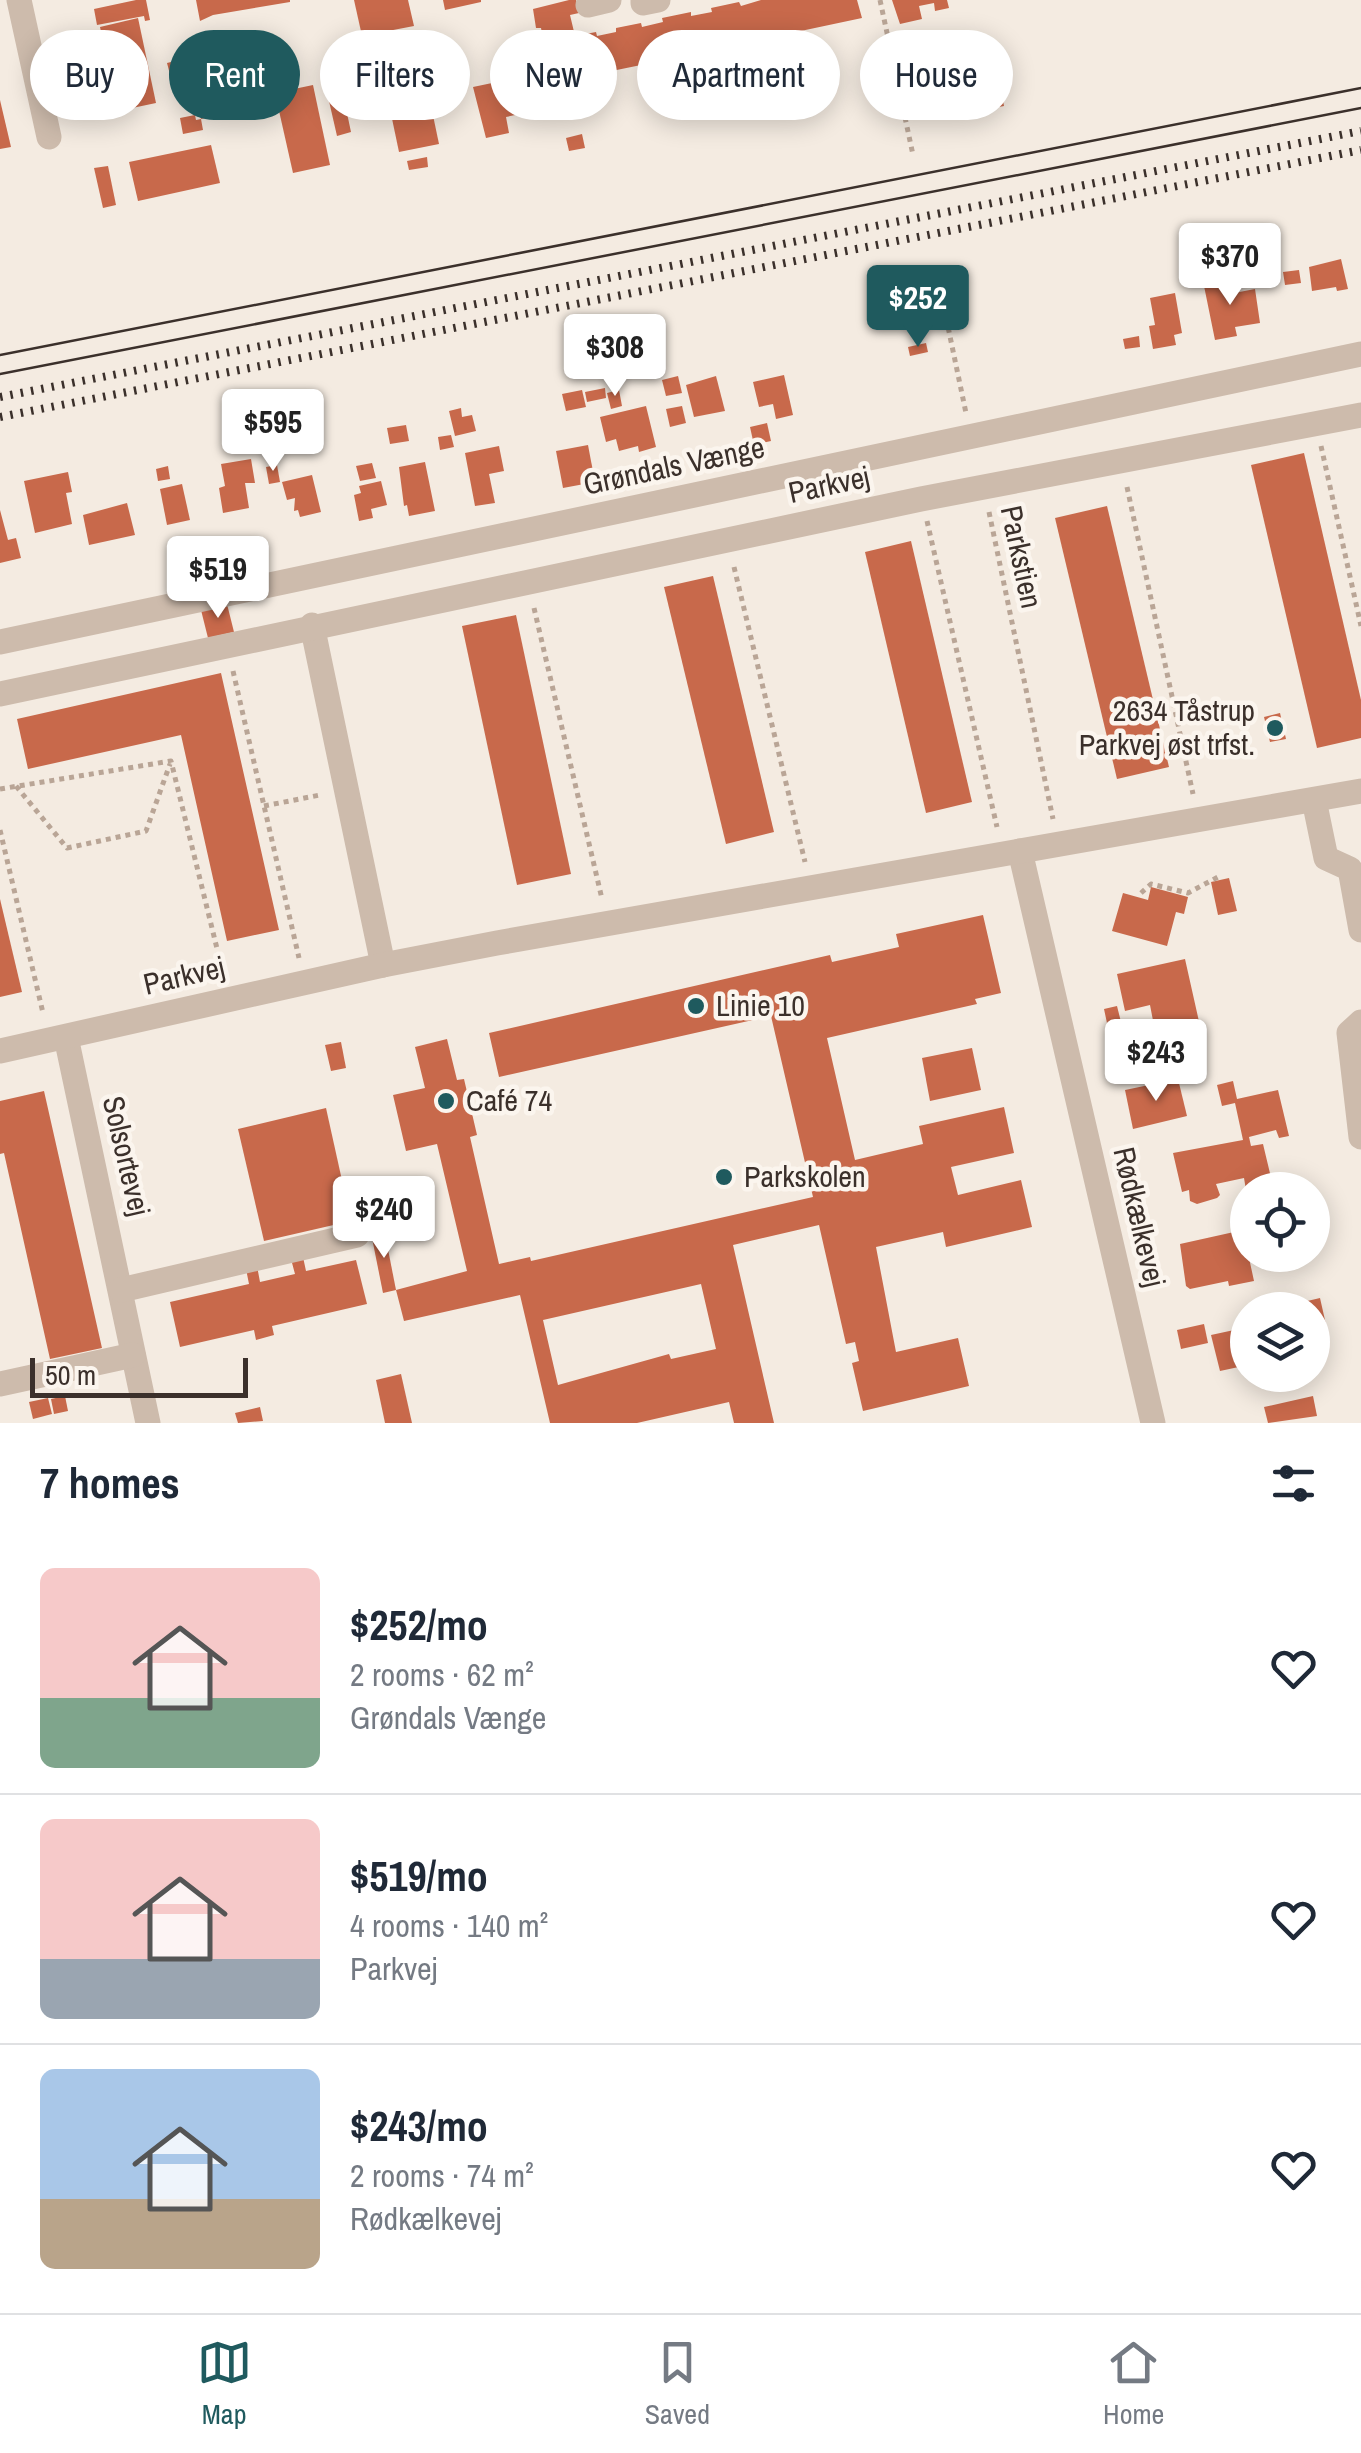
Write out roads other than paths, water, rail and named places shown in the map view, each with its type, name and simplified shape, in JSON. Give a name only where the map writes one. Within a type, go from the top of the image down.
[{"type":"street","points":[[19,0],[50,137]]},
{"type":"street","points":[[642,0],[658,0]]},
{"type":"street","name":"Grøndals Vænge","points":[[0,642],[1361,354]]},
{"type":"street","name":"Parkvej","points":[[0,694],[984,486],[1361,415]]},
{"type":"street","points":[[312,625],[383,965]]},
{"type":"street","name":"Parkvej","points":[[0,1051],[383,965],[1361,791]]},
{"type":"street","points":[[1314,800],[1326,858],[1350,869],[1361,930]]},
{"type":"street","name":"Rødkælkevej","points":[[1012,852],[1153,1423]]},
{"type":"street","points":[[1361,1022],[1349,1033],[1361,1137]]},
{"type":"street","name":"Solsortevej","points":[[59,1038],[122,1290],[148,1423]]},
{"type":"street","points":[[122,1290],[357,1235]]},
{"type":"street","points":[[0,1384],[133,1356]]},
{"type":"tram line","points":[[0,355],[1361,88]]},
{"type":"tram line","points":[[0,374],[1361,108]]},
{"type":"railway","points":[[0,397],[1361,131]]},
{"type":"railway","points":[[0,417],[1361,150]]},
{"type":"place","name":"2634 Tåstrup Parkvej øst trfst.","points":[[1275,728]]},
{"type":"place","name":"Linie 10","points":[[696,1006]]},
{"type":"place","name":"Café 74","points":[[446,1101]]},
{"type":"place","name":"Parkskolen","points":[[724,1177]]}]
